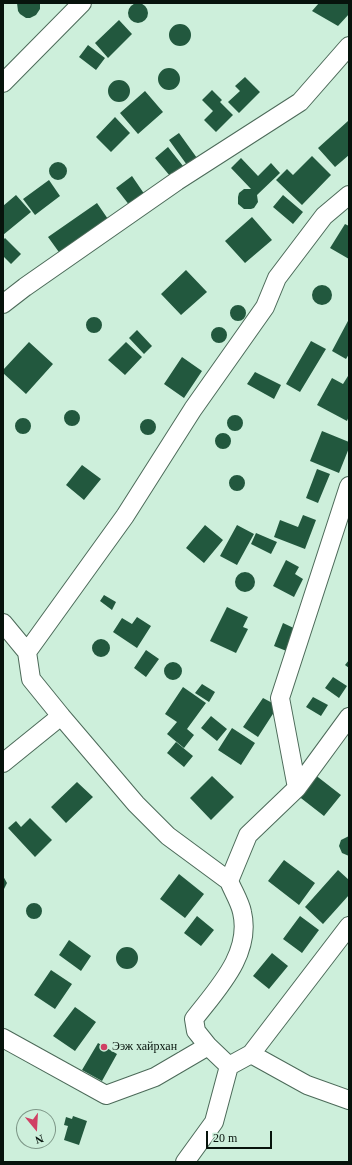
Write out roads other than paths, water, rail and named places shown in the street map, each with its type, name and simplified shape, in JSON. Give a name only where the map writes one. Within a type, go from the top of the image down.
[{"type":"street","points":[[3,83],[82,3]]},
{"type":"street","points":[[3,304],[177,181],[300,102],[349,46]]},
{"type":"street","points":[[27,652],[125,516],[193,409],[265,307],[277,278],[324,216],[349,195]]},
{"type":"street","points":[[297,788],[280,698],[349,486]]},
{"type":"street","points":[[3,623],[27,652],[31,679],[60,716],[136,804],[168,836],[229,881],[242,912],[244,939],[231,970],[194,1019],[196,1031],[208,1046],[228,1066]]},
{"type":"street","points":[[3,763],[60,716]]},
{"type":"street","points":[[229,881],[248,835],[297,788],[349,717]]},
{"type":"street","points":[[186,1162],[214,1122],[228,1066],[251,1054],[349,926]]},
{"type":"street","points":[[3,1038],[106,1095],[155,1077],[208,1046]]},
{"type":"street","points":[[251,1054],[307,1085],[349,1100]]},
{"type":"place","name":"Ээж хайрхан","points":[[104,1047]]}]
